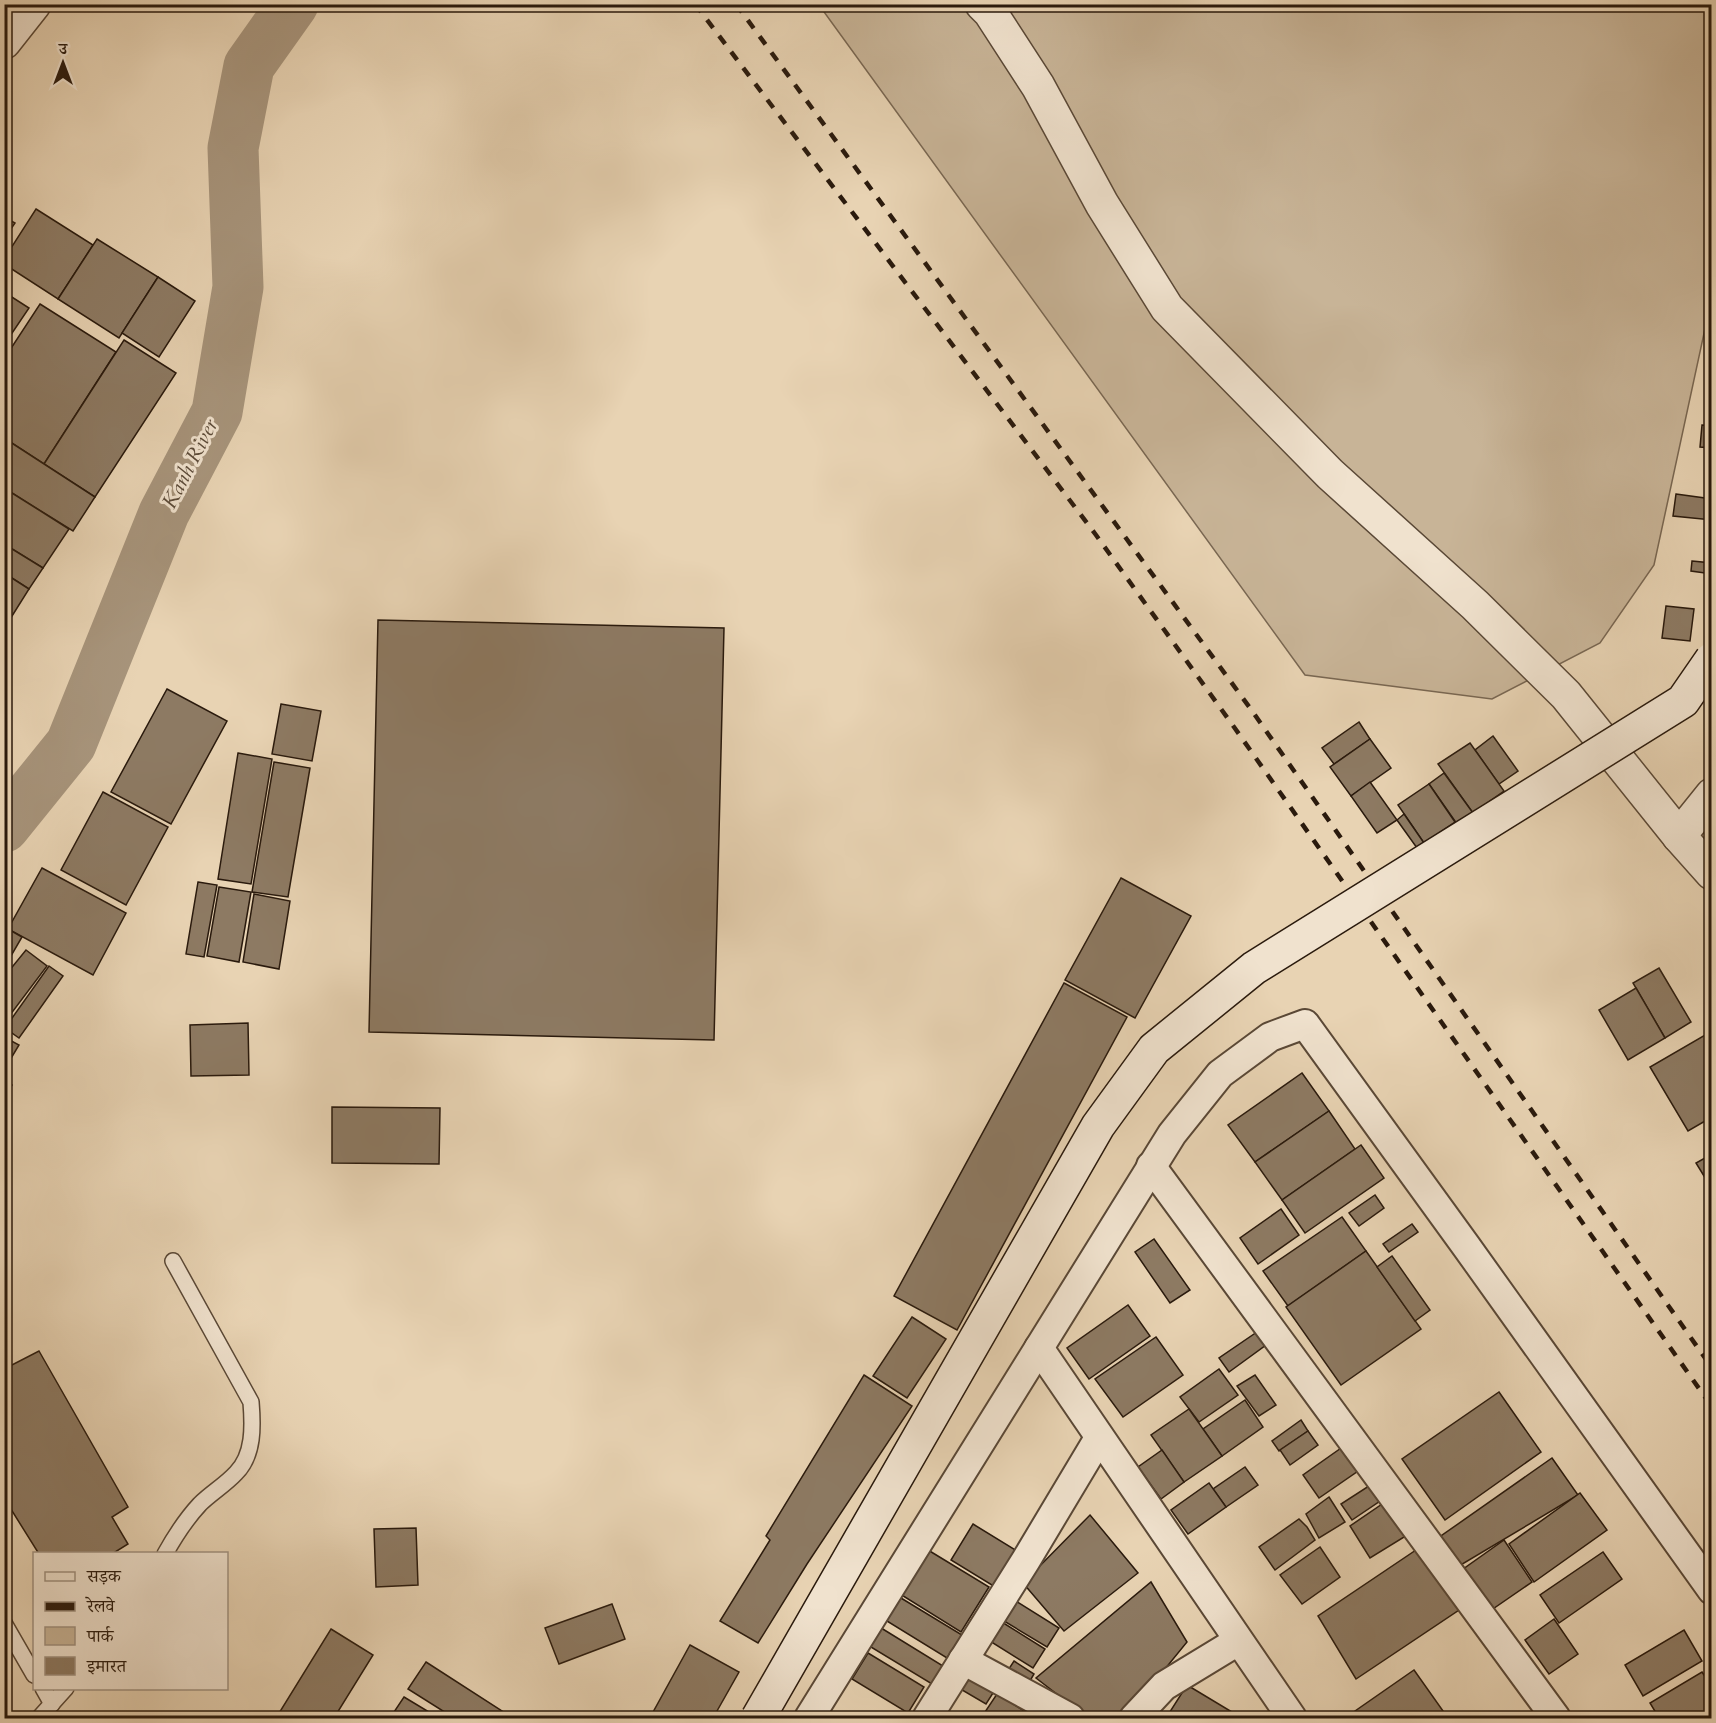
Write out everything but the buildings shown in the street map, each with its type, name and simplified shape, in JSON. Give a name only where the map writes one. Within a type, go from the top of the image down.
[{"type":"main road","points":[[4,42],[34,4]]},
{"type":"main road","points":[[982,4],[990,12],[1038,86],[1102,204],[1167,308],[1330,474],[1475,605],[1566,695],[1679,836],[1712,873]]},
{"type":"main road","points":[[758,1719],[1098,1126],[1154,1050],[1254,968],[1683,701],[1712,659]]},
{"type":"main road","points":[[1679,836],[1712,795]]},
{"type":"street","points":[[809,1719],[1172,1134],[1220,1074],[1270,1037],[1305,1024],[1712,1590]]},
{"type":"street","points":[[1152,1166],[1556,1719]]},
{"type":"street","points":[[1039,1348],[1292,1719]]},
{"type":"street","points":[[928,1718],[1099,1438]]},
{"type":"street","points":[[1134,1719],[1164,1686],[1238,1641]]},
{"type":"street","points":[[963,1660],[1070,1719]]},
{"type":"lane","points":[[166,1552],[178,1531],[200,1504],[238,1472],[249,1451],[253,1427],[250,1402],[173,1261]]},
{"type":"lane","points":[[4,1623],[33,1673]]},
{"type":"lane","points":[[44,1690],[52,1704]]},
{"type":"lane","points":[[39,1719],[65,1690]]},
{"type":"green space","points":[[819,5],[1711,5],[1711,301],[1654,565],[1600,643],[1492,699],[1305,675]]},
{"type":"waterway","name":"Kanh River","points":[[4,827],[71,744],[164,513],[217,412],[238,287],[233,148],[249,66],[293,4]]},
{"type":"railway","points":[[695,4],[1096,535],[1234,727],[1712,1407]]},
{"type":"railway","points":[[736,4],[1250,708],[1712,1368]]}]
